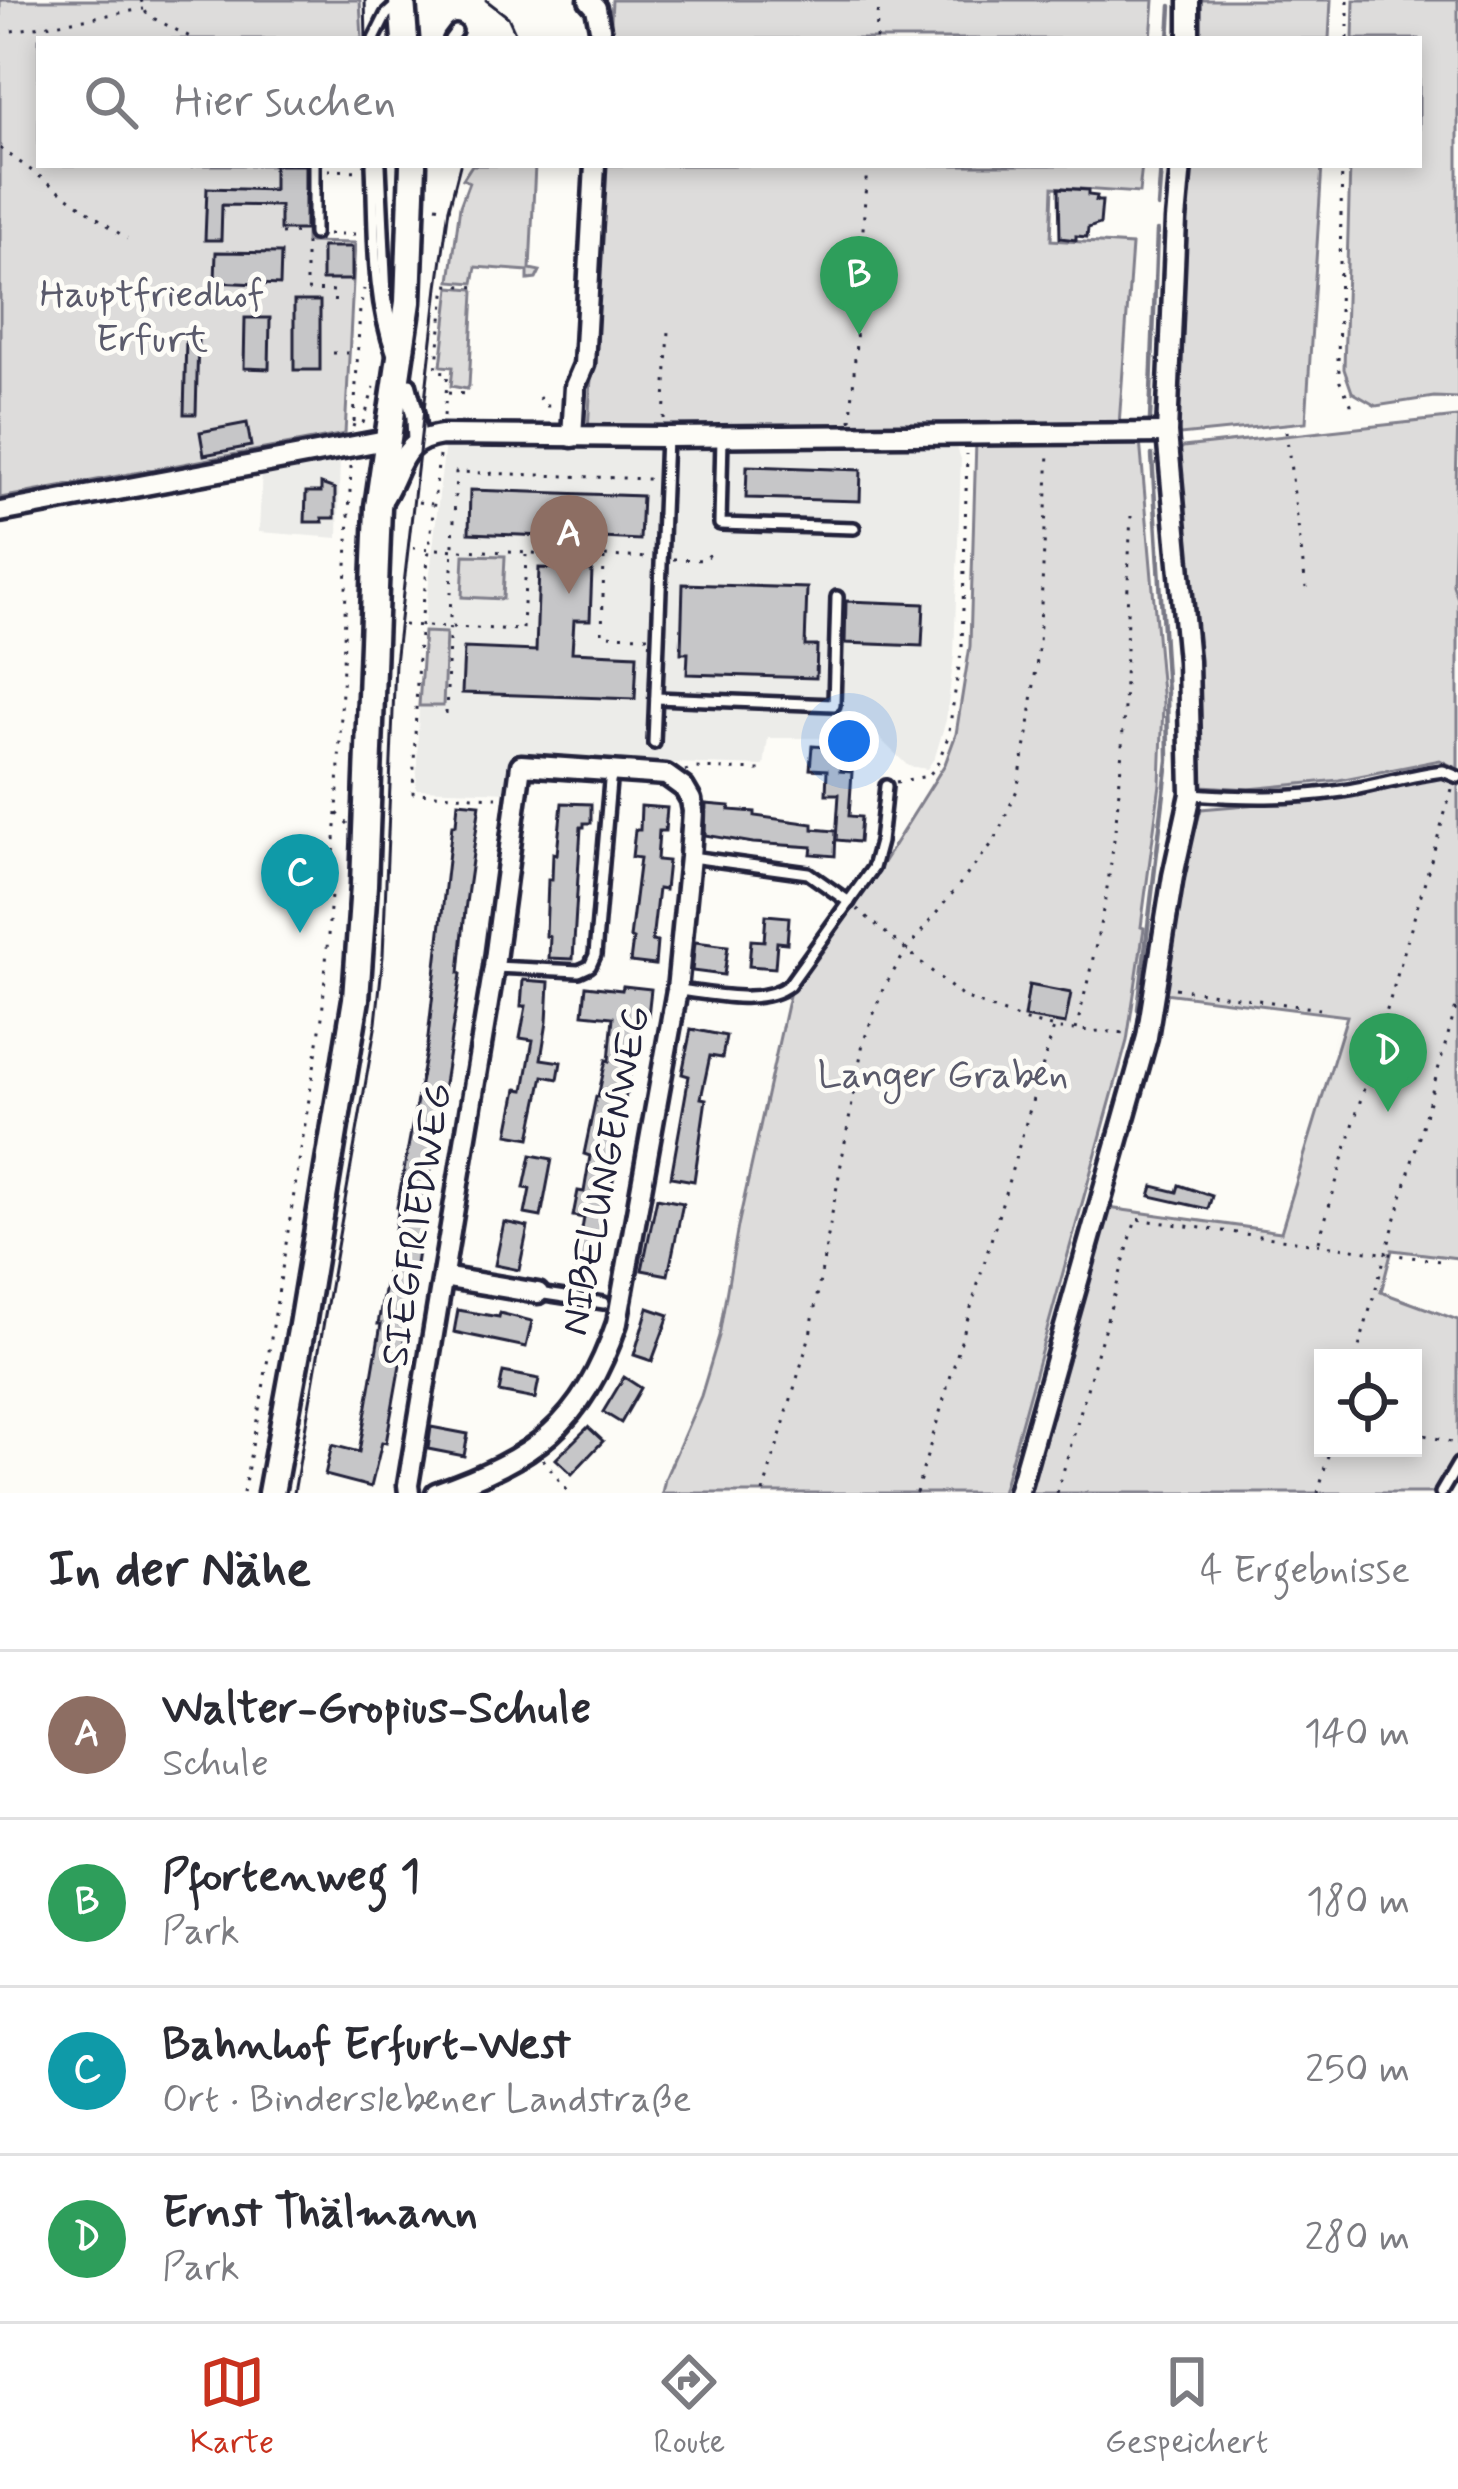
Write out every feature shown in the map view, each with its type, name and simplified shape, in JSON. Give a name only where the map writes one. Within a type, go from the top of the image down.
[{"type":"main road","points":[[402,0],[405,36]]},
{"type":"main road","points":[[271,1493],[351,1040],[360,954],[378,507],[391,365],[411,266],[413,168]]},
{"type":"street","points":[[589,0],[596,8],[601,36]]},
{"type":"street","points":[[1189,0],[1189,36]]},
{"type":"street","points":[[572,437],[575,386],[584,365],[596,168]]},
{"type":"street","points":[[1018,1493],[1147,1037],[1191,794],[1188,661],[1167,433],[1181,168]]},
{"type":"street","points":[[378,507],[403,454],[417,442],[442,435],[1167,433]]},
{"type":"street","points":[[0,512],[386,440]]},
{"type":"street","points":[[517,798],[521,765],[659,773],[674,779]]},
{"type":"street","name":"NIBELUNGENWEG","points":[[436,1493],[485,1476],[535,1448],[578,1403],[605,1358],[617,1323],[677,990],[693,812],[684,788],[674,779]]},
{"type":"street","name":"SIEGFRIEDWEG","points":[[409,1493],[517,798]]},
{"type":"street","points":[[443,1277],[538,1293]]},
{"type":"lane","points":[[376,36],[386,15],[402,0]]},
{"type":"lane","points":[[310,234],[314,168]]},
{"type":"lane","points":[[376,168],[391,365],[414,395],[417,442]]},
{"type":"lane","points":[[722,436],[720,524],[854,528]]},
{"type":"lane","points":[[654,743],[665,437]]},
{"type":"lane","points":[[656,698],[834,705],[837,597]]},
{"type":"lane","points":[[494,967],[579,971],[590,966],[595,955],[611,770]]},
{"type":"lane","points":[[1191,794],[1300,797],[1443,771],[1457,777]]},
{"type":"lane","name":"NIBELUNGENWEG","points":[[677,990],[759,997],[777,994],[789,985],[873,868],[886,786]]},
{"type":"lane","points":[[690,857],[808,873],[849,902]]},
{"type":"lane","points":[[538,1293],[604,1304]]},
{"type":"lane","points":[[1441,1493],[1458,1464]]},
{"type":"path","points":[[141,0],[147,15],[188,36]]},
{"type":"path","points":[[876,36],[878,0]]},
{"type":"path","points":[[1348,0],[1348,36]]},
{"type":"path","points":[[0,33],[144,8]]},
{"type":"path","points":[[0,148],[127,239]]},
{"type":"path","points":[[191,168],[194,174]]},
{"type":"path","points":[[326,168],[360,171]]},
{"type":"path","points":[[850,435],[867,168]]},
{"type":"path","points":[[1342,168],[1338,362],[1352,415]]},
{"type":"path","points":[[436,206],[453,209]]},
{"type":"path","points":[[310,234],[306,290],[335,291],[334,309]]},
{"type":"path","points":[[362,234],[362,248]]},
{"type":"path","points":[[364,278],[353,424],[363,423],[391,365]]},
{"type":"path","points":[[479,287],[445,285],[436,370],[448,372],[420,626],[413,793],[517,798]]},
{"type":"path","points":[[665,437],[669,331]]},
{"type":"path","points":[[333,353],[357,353]]},
{"type":"path","points":[[446,393],[470,394]]},
{"type":"path","points":[[538,397],[545,406],[574,407]]},
{"type":"path","points":[[1286,431],[1306,588]]},
{"type":"path","points":[[764,1493],[810,1335],[862,1043],[883,989],[906,951],[995,840],[1017,790],[1039,643],[1050,433]]},
{"type":"path","points":[[886,786],[928,776],[937,767],[948,737],[962,647],[967,434]]},
{"type":"path","points":[[243,1493],[322,1016],[337,813],[352,446]]},
{"type":"path","points":[[446,714],[456,472],[665,479]]},
{"type":"path","points":[[418,502],[434,504]]},
{"type":"path","points":[[1076,1030],[1106,897],[1116,826],[1131,515]]},
{"type":"path","points":[[413,548],[705,560],[710,554]]},
{"type":"path","points":[[404,625],[523,630],[526,554]]},
{"type":"path","points":[[604,556],[602,635],[658,637]]},
{"type":"path","points":[[674,779],[695,768],[760,770]]},
{"type":"path","points":[[1318,1244],[1457,777]]},
{"type":"path","points":[[337,813],[365,840]]},
{"type":"path","points":[[849,902],[964,998],[1054,1028],[1147,1037]]},
{"type":"path","points":[[1155,985],[1320,1009]]},
{"type":"path","points":[[1359,1349],[1458,1000]]},
{"type":"path","points":[[916,1493],[1054,1028]]},
{"type":"path","points":[[1058,1493],[1136,1219],[1447,1262]]},
{"type":"path","points":[[1422,1434],[1458,1444]]},
{"type":"path","points":[[535,1448],[569,1493]]},
{"type":"path","points":[[1318,1493],[1328,1457]]},
{"type":"shaded area","points":[[445,443],[956,444],[961,459],[954,656],[946,720],[935,757],[927,769],[908,766],[879,738],[768,738],[764,766],[517,758],[512,792],[416,789],[421,651]]},
{"type":"shaded area","points":[[340,455],[338,538],[259,532],[262,469]]},
{"type":"green space","name":"Hauptfriedhof Erfurt","points":[[0,0],[360,0],[362,36],[36,36],[36,168],[306,168],[306,242],[355,243],[345,434],[0,498]]},
{"type":"green space","points":[[612,0],[1154,0],[1151,36],[610,36]]},
{"type":"green space","points":[[1197,0],[1331,0],[1329,36],[1195,36]]},
{"type":"green space","points":[[1354,0],[1458,0],[1458,398],[1376,406],[1352,392],[1344,369],[1350,168],[1422,168],[1422,36],[1353,36]]},
{"type":"green space","points":[[470,168],[535,168],[530,269],[540,271],[536,279],[528,280],[528,271],[476,267],[473,283],[450,281],[460,206],[469,182],[463,179]]},
{"type":"green space","points":[[603,168],[1142,168],[1139,193],[1053,187],[1051,240],[1132,245],[1119,425],[588,431]]},
{"type":"green space","points":[[1187,168],[1322,168],[1306,422],[1176,432]]},
{"type":"green space","points":[[450,287],[474,292],[467,389],[451,386],[453,367],[441,366]]},
{"type":"green space","points":[[1458,417],[1453,585],[1458,599],[1458,769],[1440,760],[1339,780],[1249,789],[1202,786],[1198,659],[1177,453],[1183,447]]},
{"type":"green space","name":"Langer Graben","points":[[976,440],[1140,440],[1163,704],[1160,784],[1127,1041],[1002,1493],[662,1493],[719,1336],[790,991],[876,874],[945,764],[956,734],[970,646]]},
{"type":"green space","points":[[464,555],[505,556],[503,599],[462,597]]},
{"type":"green space","points":[[424,632],[446,633],[443,706],[419,706]]},
{"type":"green space","points":[[1436,778],[1458,784],[1458,1258],[1392,1250],[1381,1292],[1458,1320],[1458,1454],[1437,1493],[1028,1493],[1108,1208],[1281,1232],[1347,1016],[1164,993],[1182,877],[1201,809],[1342,797]]},
{"type":"building","points":[[274,168],[305,168],[305,230],[280,230],[280,206],[222,205],[221,240],[205,240],[207,188],[274,190]]},
{"type":"building","points":[[1059,188],[1088,190],[1088,195],[1102,201],[1100,224],[1088,228],[1087,237],[1060,238]]},
{"type":"building","points":[[322,247],[352,247],[352,280],[322,280]]},
{"type":"building","points":[[216,252],[281,253],[280,285],[215,282]]},
{"type":"building","points":[[294,301],[320,301],[320,370],[294,370]]},
{"type":"building","points":[[245,318],[270,318],[269,369],[244,368]]},
{"type":"building","points":[[186,339],[198,339],[196,414],[184,414]]},
{"type":"building","points":[[247,423],[251,446],[204,455],[200,432]]},
{"type":"building","points":[[747,466],[861,470],[860,501],[746,498]]},
{"type":"building","points":[[321,484],[335,489],[335,518],[305,522],[306,492],[321,492]]},
{"type":"building","points":[[470,490],[642,496],[640,540],[582,537],[581,570],[592,570],[590,620],[574,620],[572,652],[637,655],[635,699],[462,693],[464,648],[536,651],[539,568],[569,569],[570,537],[469,533]]},
{"type":"building","points":[[683,584],[807,588],[805,646],[817,646],[816,678],[687,674],[688,653],[681,653]]},
{"type":"building","points":[[846,601],[924,604],[922,646],[845,643]]},
{"type":"building","points":[[812,746],[841,748],[840,771],[852,772],[849,816],[861,817],[859,842],[836,840],[839,794],[826,794],[827,770],[810,769]]},
{"type":"building","points":[[458,802],[480,804],[461,974],[404,1342],[386,1443],[382,1442],[371,1487],[325,1475],[332,1445],[359,1452],[427,1046]]},
{"type":"building","points":[[562,803],[591,804],[591,823],[581,827],[573,959],[549,958],[550,937],[546,936],[548,880],[552,880],[553,853],[557,854]]},
{"type":"building","points":[[706,804],[836,831],[835,856],[811,854],[812,847],[705,835]]},
{"type":"building","points":[[641,806],[667,808],[665,831],[659,831],[657,860],[668,861],[665,890],[658,889],[652,941],[657,942],[655,965],[630,962],[640,858],[632,857]]},
{"type":"building","points":[[766,915],[789,917],[787,943],[777,942],[775,968],[749,966],[751,940],[764,941]]},
{"type":"building","points":[[695,942],[728,946],[724,975],[692,971]]},
{"type":"building","points":[[523,980],[549,982],[541,1059],[561,1062],[558,1079],[543,1076],[530,1138],[508,1134],[517,1089],[524,1090],[533,1040],[520,1038],[526,1006],[521,1006]]},
{"type":"building","points":[[1029,985],[1071,993],[1065,1024],[1024,1017]]},
{"type":"building","points":[[586,986],[651,989],[648,1016],[637,1015],[633,1060],[611,1166],[616,1166],[591,1282],[573,1278],[584,1218],[573,1216],[578,1191],[584,1192],[590,1156],[584,1154],[609,1061],[613,1017],[583,1014]]},
{"type":"building","points":[[691,1029],[726,1036],[722,1058],[710,1056],[694,1181],[671,1177],[689,1076],[682,1074]]},
{"type":"building","points":[[531,1155],[552,1159],[541,1217],[525,1214],[530,1189],[524,1188]]},
{"type":"building","points":[[1179,1185],[1212,1196],[1208,1209],[1150,1196],[1153,1186],[1177,1192]]},
{"type":"building","points":[[657,1198],[683,1203],[668,1275],[642,1270]]},
{"type":"building","points":[[504,1222],[528,1227],[519,1270],[495,1265]]},
{"type":"building","points":[[648,1308],[669,1315],[652,1361],[634,1355]]},
{"type":"building","points":[[458,1310],[532,1321],[526,1347],[454,1332]]},
{"type":"building","points":[[503,1372],[539,1379],[535,1399],[499,1392]]},
{"type":"building","points":[[624,1377],[641,1388],[621,1423],[603,1412]]},
{"type":"building","points":[[431,1427],[468,1434],[464,1456],[428,1449]]},
{"type":"building","points":[[588,1427],[603,1441],[572,1474],[556,1459]]},
{"type":"waterway","points":[[1169,36],[1171,6]]},
{"type":"waterway","points":[[1158,207],[1161,168]]},
{"type":"waterway","points":[[1150,420],[1157,231]]},
{"type":"waterway","points":[[1138,1009],[1168,760],[1152,455]]},
{"type":"tram line","points":[[365,0],[366,36]]},
{"type":"tram line","points":[[486,0],[508,17],[517,36]]},
{"type":"tram line","points":[[294,1493],[376,1023],[395,663],[438,287],[459,168]]},
{"type":"place","name":"Pfortenweg 1","points":[[859,335]]},
{"type":"place","name":"Walter-Gropius-Schule","points":[[569,594]]},
{"type":"place","name":"Bahnhof Erfurt-West","points":[[300,933]]},
{"type":"place","name":"Ernst Thälmann","points":[[1388,1112]]}]
